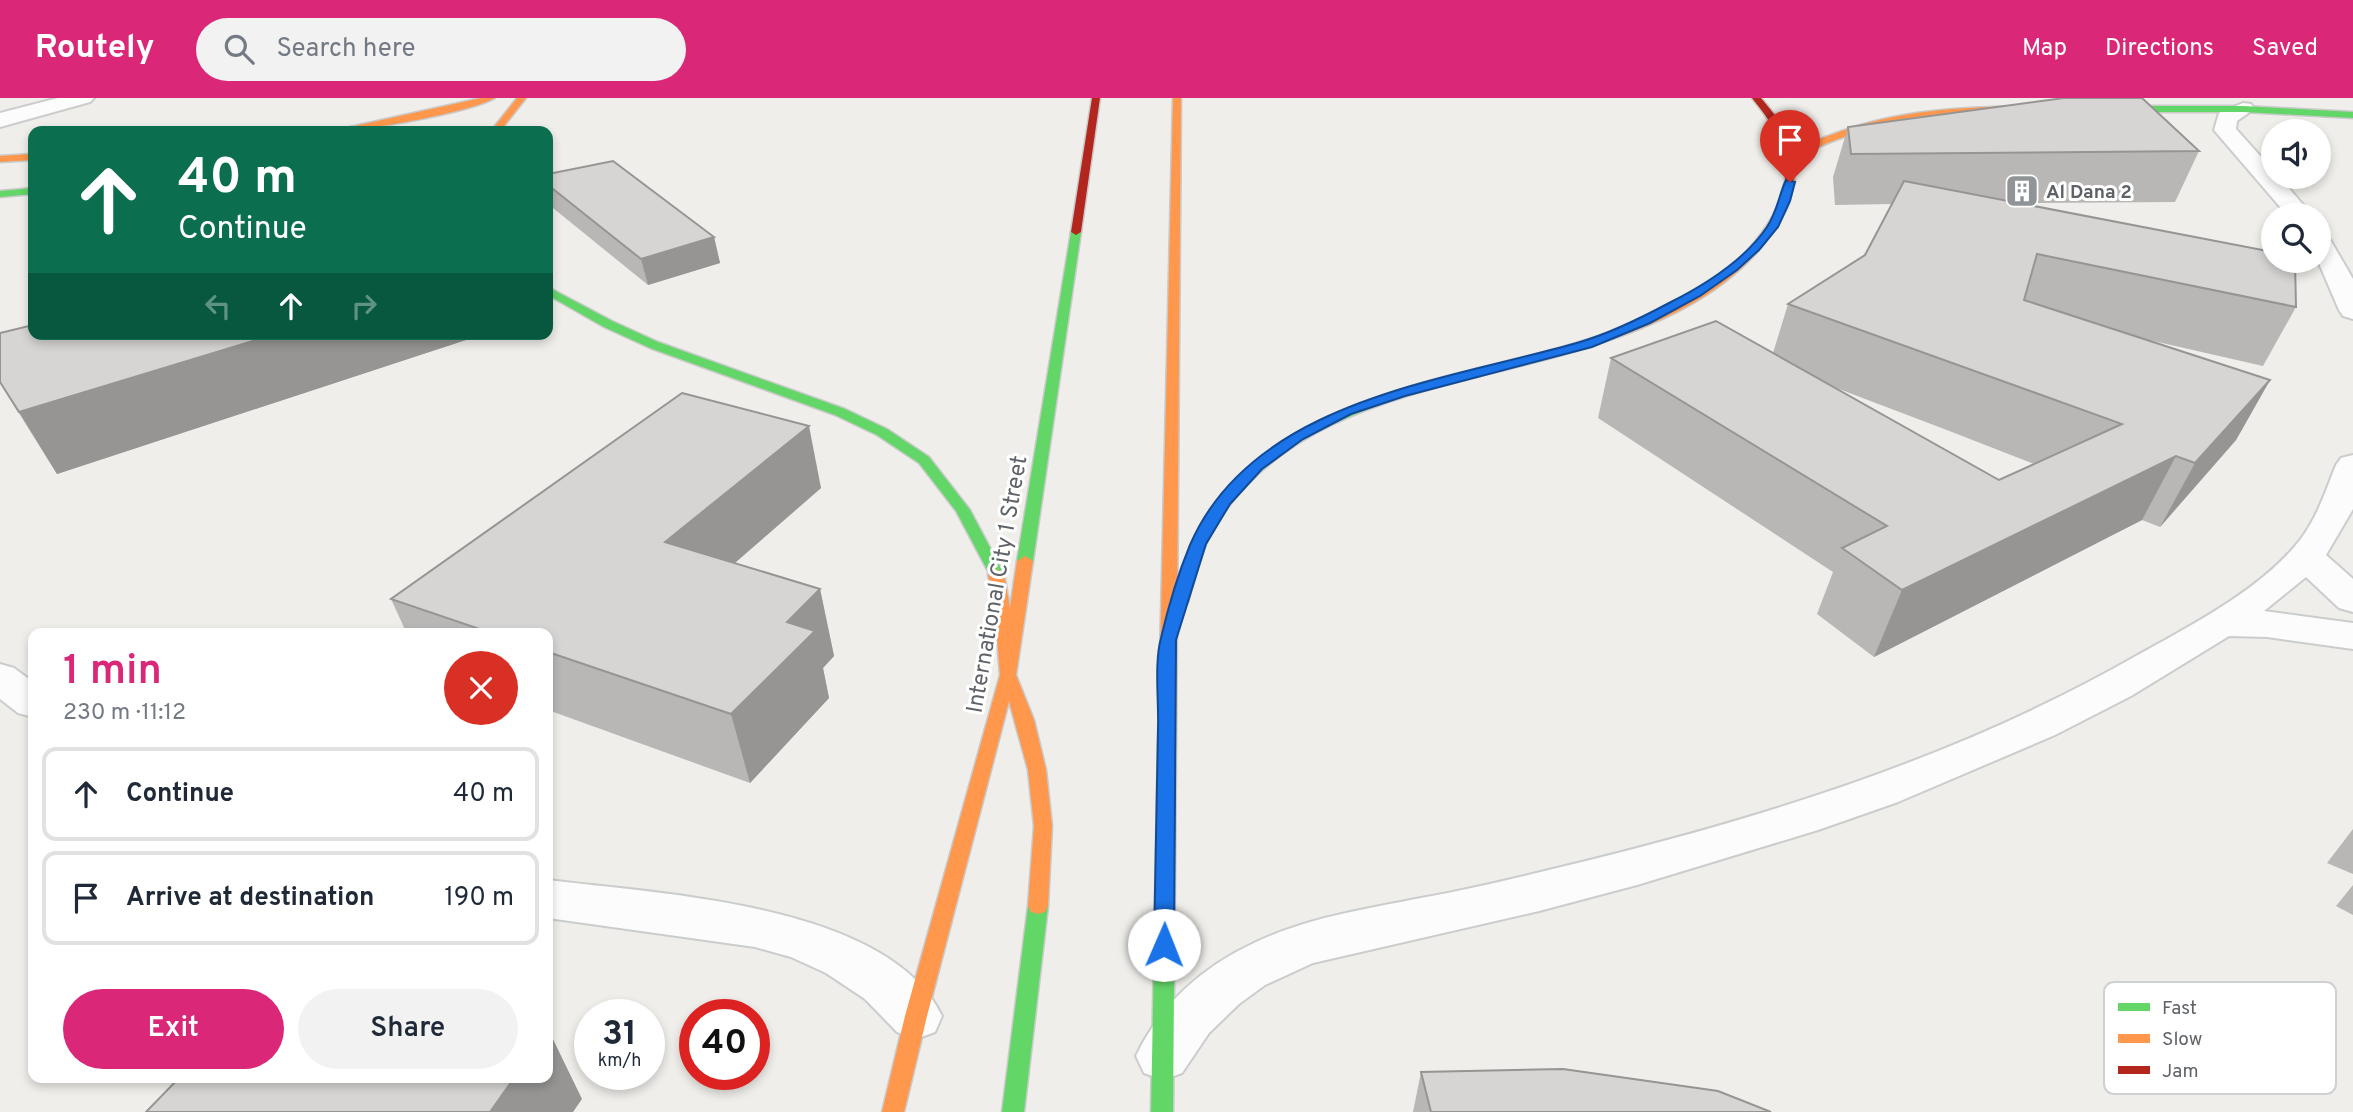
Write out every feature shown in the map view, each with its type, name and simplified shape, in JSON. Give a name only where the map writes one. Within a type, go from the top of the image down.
[{"type":"street","points":[[0,120],[83,98]]},
{"type":"street","points":[[364,126],[430,114],[491,98]]},
{"type":"street","points":[[499,126],[522,98]]},
{"type":"street","name":"International City 1 Street","points":[[893,1112],[916,1016],[1008,675],[1096,98]]},
{"type":"street","points":[[1162,1112],[1177,98]]},
{"type":"street","points":[[1168,640],[1198,544],[1224,502],[1257,466],[1299,436],[1347,412],[1400,393],[1588,344],[1645,321],[1696,294],[1740,262],[1773,227],[1788,191],[1792,156],[1775,122],[1756,98]]},
{"type":"street","points":[[1792,156],[1815,141],[1844,129],[1880,120],[1967,109],[2043,109]]},
{"type":"street","points":[[2083,109],[2243,109],[2353,115]]},
{"type":"street","points":[[2243,109],[2227,118],[2225,130],[2289,203]]},
{"type":"street","points":[[0,159],[28,157]]},
{"type":"street","points":[[0,194],[28,191]]},
{"type":"street","points":[[2331,261],[2353,310]]},
{"type":"street","points":[[553,293],[608,324],[654,345],[840,412],[882,432],[924,460],[963,510],[996,574],[1003,612],[1008,675],[1025,720],[1037,770],[1043,826],[1040,887],[1013,1112]]},
{"type":"street","points":[[1163,1056],[1194,1012],[1234,978],[1280,951],[1331,934],[1538,892],[1668,859],[1779,826],[1879,792],[1972,756],[2056,716],[2150,668],[2221,623],[2306,556],[2340,501],[2353,465]]},
{"type":"street","points":[[2306,556],[2353,600]]},
{"type":"street","points":[[2221,623],[2267,624],[2353,636]]},
{"type":"street","points":[[0,678],[28,699]]},
{"type":"street","points":[[553,901],[755,927],[802,939],[844,958],[883,984],[916,1016]]},
{"type":"building","points":[[2064,98],[2142,98],[2199,151],[1851,154],[1848,127]]},
{"type":"building","points":[[613,161],[714,237],[641,259],[553,189],[553,173]]},
{"type":"building","points":[[1904,181],[2261,250],[2261,273],[2295,273],[2296,307],[2037,254],[2024,300],[2270,380],[2195,463],[2176,456],[1902,590],[1842,548],[1887,526],[1611,358],[1716,321],[1999,480],[2122,424],[1788,304],[1865,255]]},
{"type":"building","points":[[28,326],[28,340],[256,340],[19,412],[0,382],[0,333]]},
{"type":"building","points":[[682,393],[809,426],[665,542],[820,589],[787,622],[815,631],[731,714],[553,654],[553,628],[476,628],[391,599]]},
{"type":"building","points":[[1563,1069],[1718,1091],[1771,1112],[1431,1112],[1421,1072]]},
{"type":"building","points":[[174,1083],[510,1083],[490,1112],[146,1112]]},
{"type":"traffic: fast","points":[[2100,109],[2243,109],[2353,115]]},
{"type":"traffic: fast","points":[[0,194],[28,191]]},
{"type":"traffic: fast","points":[[1025,561],[1076,232]]},
{"type":"traffic: fast","points":[[553,293],[608,324],[654,345],[840,412],[882,432],[924,460],[963,510],[996,574]]},
{"type":"traffic: fast","points":[[1180,602],[1195,554],[1207,527],[1230,494],[1258,466],[1289,442],[1361,407],[1399,393],[1476,373]]},
{"type":"traffic: fast","points":[[1162,1112],[1167,744]]},
{"type":"traffic: fast","points":[[1013,1112],[1038,906]]},
{"type":"traffic: slow","points":[[364,126],[430,114],[491,98]]},
{"type":"traffic: slow","points":[[499,126],[522,98]]},
{"type":"traffic: slow","points":[[1167,744],[1177,98]]},
{"type":"traffic: slow","points":[[1792,156],[1850,130],[1909,116],[1970,110],[2033,109]]},
{"type":"traffic: slow","points":[[0,159],[28,157]]},
{"type":"traffic: slow","points":[[1476,373],[1604,338],[1689,301],[1726,276],[1757,246],[1781,210],[1790,179]]},
{"type":"traffic: slow","points":[[893,1112],[916,1016],[1008,675],[1025,561]]},
{"type":"traffic: slow","points":[[996,574],[1003,612],[1008,675],[1025,720],[1037,770],[1043,826],[1038,906]]},
{"type":"traffic: jam","points":[[1076,232],[1096,98]]},
{"type":"traffic: jam","points":[[1756,98],[1783,135],[1790,155],[1790,179]]},
{"type":"place","name":"Al Dana 2","points":[[2022,191]]},
{"type":"route","points":[[1164,945],[1168,640],[1198,544],[1224,502],[1257,466],[1299,436],[1347,412],[1400,393],[1588,344],[1645,321],[1696,294],[1756,248],[1773,227],[1790,182]]}]
